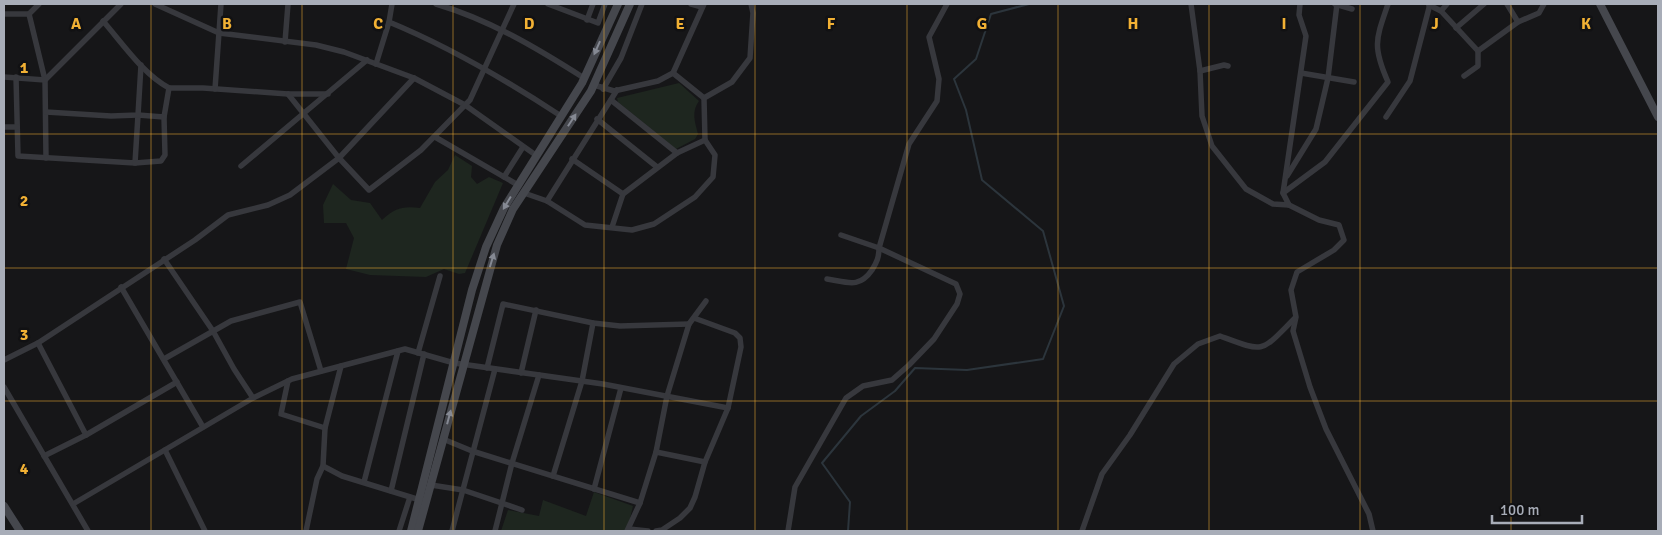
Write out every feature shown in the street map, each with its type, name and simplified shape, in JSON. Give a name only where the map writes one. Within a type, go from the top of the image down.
[{"type":"main road","points":[[411,531],[472,290],[486,247],[504,208],[584,78],[618,4]]},
{"type":"main road","points":[[418,531],[497,245],[514,209],[594,85],[630,4]]},
{"type":"main road","points":[[1600,4],[1658,117]]},
{"type":"main road","points":[[4,506],[20,531]]},
{"type":"street","points":[[4,14],[29,14],[39,4]]},
{"type":"street","points":[[4,76],[44,80],[121,4]]},
{"type":"street","points":[[155,4],[219,33],[316,45],[367,60],[414,78],[465,105],[537,156]]},
{"type":"street","points":[[215,88],[221,4]]},
{"type":"street","points":[[285,42],[288,4]]},
{"type":"street","points":[[376,64],[389,22],[392,4]]},
{"type":"street","points":[[436,4],[467,13],[502,30],[530,44],[584,78]]},
{"type":"street","points":[[288,94],[339,158],[369,190],[435,137],[470,100],[514,4]]},
{"type":"street","points":[[548,4],[598,23],[605,4]]},
{"type":"street","points":[[587,20],[593,4]]},
{"type":"street","points":[[604,88],[621,58],[642,4]]},
{"type":"street","points":[[594,85],[617,90],[658,81],[673,73],[703,6],[690,4]]},
{"type":"street","points":[[704,98],[732,82],[750,58],[753,13],[751,4]]},
{"type":"street","points":[[827,279],[860,283],[865,280],[879,258],[880,248],[909,144],[937,101],[939,79],[929,37],[947,4]]},
{"type":"street","points":[[1191,4],[1200,71],[1202,116],[1212,146],[1246,189],[1273,204],[1289,205],[1319,220],[1340,225],[1344,240],[1334,250],[1297,272],[1291,290],[1296,317],[1292,331],[1326,429],[1369,514],[1373,531]]},
{"type":"street","points":[[1289,205],[1283,193],[1306,36],[1299,15],[1300,4]]},
{"type":"street","points":[[1285,180],[1316,129],[1328,78],[1336,4],[1352,9]]},
{"type":"street","points":[[1283,193],[1326,162],[1388,82],[1378,59],[1376,45],[1388,4]]},
{"type":"street","points":[[1386,117],[1410,82],[1430,4],[1441,11],[1478,51],[1478,66],[1464,76]]},
{"type":"street","points":[[1441,11],[1447,4]]},
{"type":"street","points":[[1456,28],[1484,4]]},
{"type":"street","points":[[1507,4],[1518,22]]},
{"type":"street","points":[[1478,51],[1518,22],[1539,13],[1544,4]]},
{"type":"street","points":[[29,14],[44,80],[46,158]]},
{"type":"street","points":[[103,22],[141,65],[160,83],[169,88],[215,88],[288,94],[328,94]]},
{"type":"street","points":[[389,22],[429,38],[485,69],[561,116]]},
{"type":"street","points":[[240,166],[367,60]]},
{"type":"street","points":[[136,163],[141,65]]},
{"type":"street","points":[[1200,71],[1224,65],[1228,66]]},
{"type":"street","points":[[524,193],[547,201],[585,225],[632,230],[654,224],[695,196],[713,177],[715,155],[705,140],[704,98],[673,73]]},
{"type":"street","points":[[1301,73],[1354,82]]},
{"type":"street","points":[[16,78],[18,156],[46,158],[136,163],[161,161],[165,155],[164,117],[169,88]]},
{"type":"street","points":[[4,360],[38,343],[195,240],[228,215],[268,205],[290,195],[339,158],[414,78]]},
{"type":"street","points":[[547,201],[617,90]]},
{"type":"street","points":[[611,100],[677,152]]},
{"type":"street","points":[[46,112],[164,117]]},
{"type":"street","points":[[597,119],[657,167]]},
{"type":"street","points":[[4,127],[17,127]]},
{"type":"street","points":[[435,137],[518,185]]},
{"type":"street","points":[[612,227],[623,194],[677,152],[705,140]]},
{"type":"street","points":[[504,177],[523,147]]},
{"type":"street","points":[[572,159],[623,194]]},
{"type":"street","points":[[788,531],[795,487],[846,398],[863,386],[892,380],[934,339],[957,304],[960,294],[956,284],[880,248],[842,235]]},
{"type":"street","points":[[164,259],[213,331],[253,398]]},
{"type":"street","points":[[391,491],[440,276]]},
{"type":"street","points":[[121,288],[204,428]]},
{"type":"street","points":[[648,531],[628,530],[640,503],[656,452],[668,396],[689,324],[706,300]]},
{"type":"street","points":[[164,359],[231,321],[300,302],[321,371]]},
{"type":"street","points":[[487,368],[503,304],[593,324],[620,326],[689,324]]},
{"type":"street","points":[[521,373],[536,310]]},
{"type":"street","points":[[1082,531],[1102,474],[1130,435],[1174,364],[1198,344],[1220,336],[1254,349],[1268,345],[1296,317]]},
{"type":"street","points":[[656,531],[662,530],[690,508],[705,462],[728,408],[742,347],[740,338],[735,333],[694,318]]},
{"type":"street","points":[[553,476],[582,381],[593,324]]},
{"type":"street","points":[[38,343],[86,434]]},
{"type":"street","points":[[73,504],[253,398],[288,381],[405,349],[454,363],[582,381],[728,408]]},
{"type":"street","points":[[364,482],[398,351]]},
{"type":"street","points":[[306,531],[317,479],[323,466],[325,428],[341,366]]},
{"type":"street","points":[[452,531],[495,369]]},
{"type":"street","points":[[495,531],[512,463],[539,375]]},
{"type":"street","points":[[288,381],[281,414],[325,428]]},
{"type":"street","points":[[44,456],[177,382]]},
{"type":"street","points":[[4,387],[88,531]]},
{"type":"street","points":[[594,489],[621,388]]},
{"type":"street","points":[[443,439],[472,451],[640,503]]},
{"type":"street","points":[[165,450],[206,531]]},
{"type":"street","points":[[656,452],[705,462]]},
{"type":"street","points":[[323,466],[342,476],[420,500]]},
{"type":"street","points":[[431,485],[462,490],[522,510]]},
{"type":"street","points":[[399,531],[410,497]]},
{"type":"shaded area","points":[[679,83],[699,101],[694,113],[698,134],[695,139],[676,149],[618,102],[617,98]]},
{"type":"shaded area","points":[[455,155],[472,166],[471,177],[477,184],[489,177],[503,183],[465,273],[459,274],[444,269],[426,277],[370,275],[346,269],[354,238],[346,223],[324,223],[323,205],[333,184],[351,200],[370,203],[382,220],[399,209],[409,207],[420,208],[435,182],[448,170]]},
{"type":"shaded area","points":[[594,492],[633,506],[627,531],[501,531],[508,510],[539,516],[543,500],[586,516]]},
{"type":"waterway","points":[[848,531],[850,502],[822,463],[861,416],[895,391],[915,368],[967,370],[1043,359],[1064,306],[1043,231],[982,180],[966,110],[954,79],[976,59],[991,14],[1029,4]]}]
